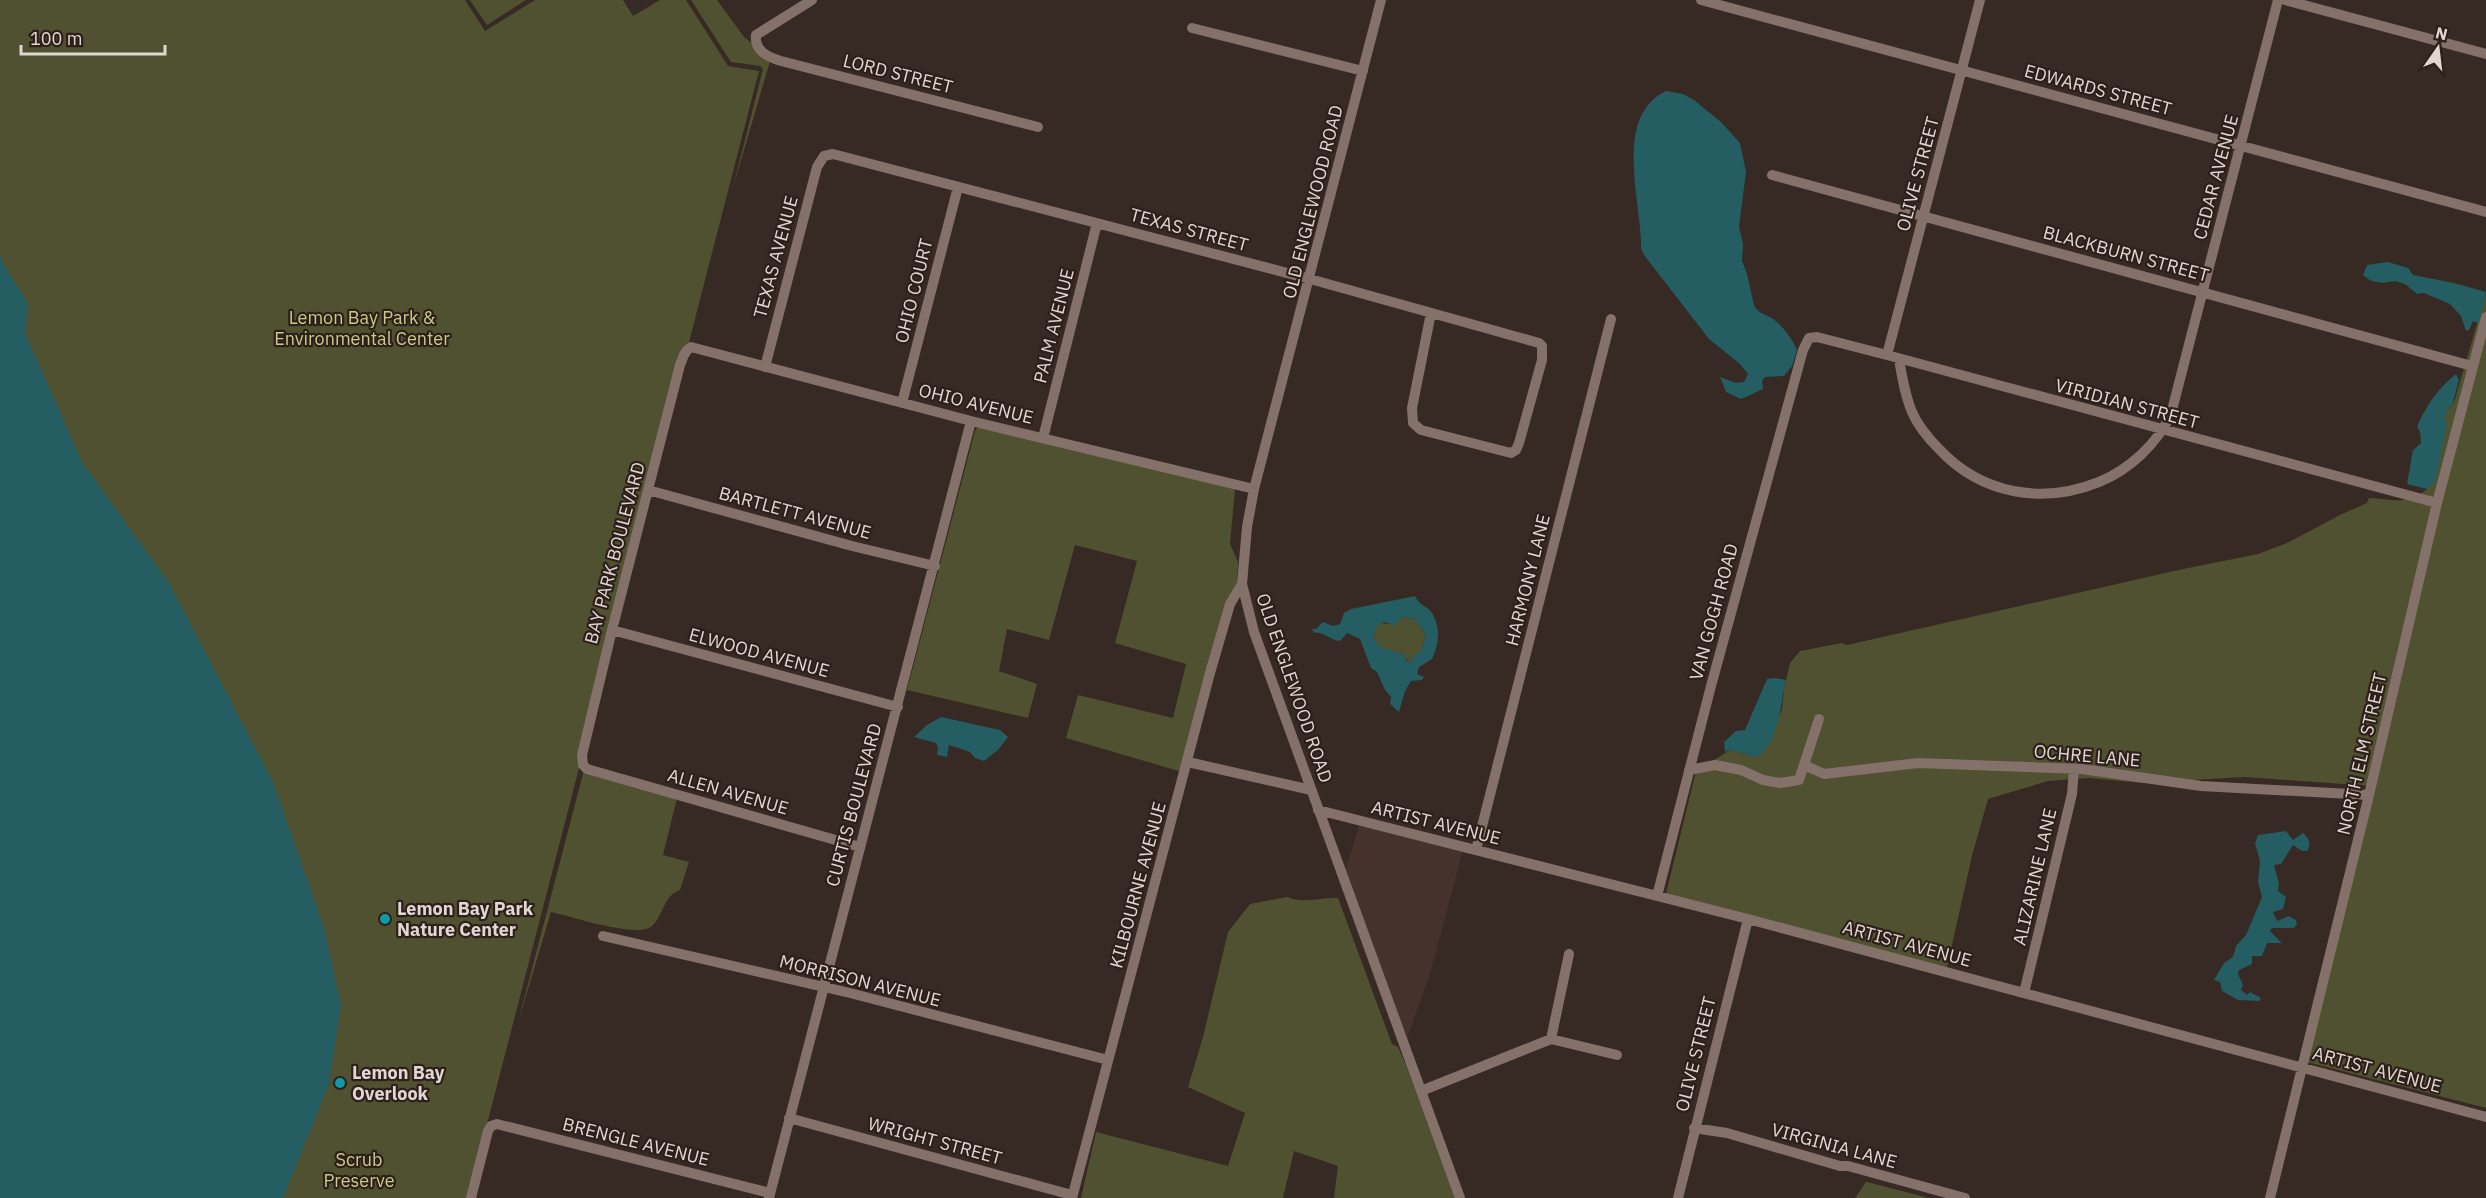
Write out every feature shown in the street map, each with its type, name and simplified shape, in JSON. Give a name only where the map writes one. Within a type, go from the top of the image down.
[{"type":"street","name":"LORD STREET","points":[[812,0],[756,35],[756,44],[765,54],[781,61],[1038,127]]},
{"type":"street","name":"OLD ENGLEWOOD ROAD","points":[[1381,0],[1254,489],[1247,527],[1242,584],[1254,632],[1460,1198]]},
{"type":"street","name":"EDWARDS STREET","points":[[1701,0],[2486,212]]},
{"type":"street","name":"OLIVE STREET","points":[[1887,356],[1980,0]]},
{"type":"street","name":"CEDAR AVENUE","points":[[1899,359],[1909,404],[1924,433],[1955,464],[1977,479],[2001,489],[2046,495],[2068,492],[2091,485],[2127,467],[2138,458],[2161,430],[2170,414],[2180,385],[2278,0]]},
{"type":"street","points":[[2285,0],[2486,54]]},
{"type":"street","points":[[1192,28],[1363,71]]},
{"type":"street","name":"TEXAS STREET","points":[[824,156],[833,154],[1097,223],[1310,279],[1539,343],[1542,346],[1542,360],[1520,443],[1511,453],[1421,430],[1413,423],[1412,408],[1431,313]]},
{"type":"street","name":"TEXAS AVENUE","points":[[765,367],[817,166],[824,156]]},
{"type":"street","name":"BLACKBURN STREET","points":[[1772,174],[2472,366]]},
{"type":"street","name":"OHIO COURT","points":[[902,403],[958,187]]},
{"type":"street","name":"PALM AVENUE","points":[[1043,438],[1097,223]]},
{"type":"street","name":"NORTH ELM STREET","points":[[2270,1198],[2369,795],[2437,503],[2486,317]]},
{"type":"street","name":"HARMONY LANE","points":[[1476,850],[1611,319]]},
{"type":"street","name":"VIRIDIAN STREET","points":[[1809,338],[1817,337],[2437,503]]},
{"type":"street","name":"VAN GOGH ROAD","points":[[1658,897],[1689,770],[1769,470],[1803,350],[1809,338]]},
{"type":"street","name":"OHIO AVENUE","points":[[691,347],[971,421],[1254,489]]},
{"type":"street","name":"BAY PARK BOULEVARD","points":[[587,769],[582,755],[612,630],[680,365],[684,354],[691,347]]},
{"type":"street","name":"CURTIS BOULEVARD","points":[[769,1196],[971,421]]},
{"type":"street","name":"BARTLETT AVENUE","points":[[648,490],[934,566]]},
{"type":"street","name":"KILBOURNE AVENUE","points":[[1072,1197],[1230,604],[1242,584]]},
{"type":"street","name":"ELWOOD AVENUE","points":[[612,630],[898,707]]},
{"type":"street","points":[[1689,770],[1715,765],[1741,770],[1763,780],[1780,783],[1799,780],[1819,719]]},
{"type":"street","points":[[1188,762],[1311,790]]},
{"type":"street","name":"OCHRE LANE","points":[[1804,765],[1824,774],[1918,762],[2074,769],[2201,786],[2369,795]]},
{"type":"street","name":"ALLEN AVENUE","points":[[587,769],[861,847]]},
{"type":"street","name":"ALIZARINE LANE","points":[[2024,993],[2067,818],[2074,769]]},
{"type":"street","name":"ARTIST AVENUE","points":[[1318,810],[1748,919],[2486,1117]]},
{"type":"street","name":"OLIVE STREET","points":[[1678,1198],[1748,919]]},
{"type":"street","name":"MORRISON AVENUE","points":[[603,936],[1108,1059]]},
{"type":"street","points":[[1551,1039],[1569,954]]},
{"type":"street","points":[[1421,1091],[1551,1039],[1617,1055]]},
{"type":"street","name":"WRIGHT STREET","points":[[789,1118],[1072,1197]]},
{"type":"street","name":"BRENGLE AVENUE","points":[[471,1198],[488,1131],[494,1124],[769,1196]]},
{"type":"street","name":"VIRGINIA LANE","points":[[1695,1128],[1727,1133],[1840,1166],[1848,1166],[1965,1198]]},
{"type":"shaded area","points":[[1360,822],[1463,850],[1431,971],[1407,1038],[1345,872]]},
{"type":"green space","name":"Lemon Bay Park & Environmental Center","points":[[0,0],[465,0],[485,31],[535,0],[623,0],[633,16],[660,0],[686,0],[728,66],[759,71],[468,1198],[268,1198],[145,618],[0,301]]},
{"type":"green space","points":[[470,0],[526,0],[487,25]]},
{"type":"green space","points":[[691,0],[717,0],[744,37],[771,58],[732,191],[763,69],[760,66],[731,62]]},
{"type":"green space","points":[[2486,293],[2486,1108],[2307,1062],[2372,786],[2244,777],[2142,783],[2089,778],[2048,781],[1988,799],[1972,856],[1947,967],[1664,902],[1696,771],[1730,750],[1757,757],[1782,710],[1790,663],[1800,651],[1842,643],[1847,645],[2258,554],[2287,543],[2367,503],[2369,498],[2402,500],[2423,492],[2431,485],[2447,408],[2452,406],[2455,399]]},
{"type":"green space","points":[[981,421],[1235,489],[1230,544],[1238,562],[1237,584],[1182,772],[1066,738],[1078,695],[1173,718],[1186,664],[1115,643],[1137,561],[1075,545],[1049,640],[1007,629],[999,671],[1037,684],[1028,718],[907,690],[975,431]]},
{"type":"green space","points":[[1402,617],[1415,619],[1426,635],[1421,651],[1413,664],[1406,659],[1405,655],[1380,647],[1373,638],[1376,626],[1380,623],[1390,624]]},
{"type":"green space","points":[[584,770],[678,794],[663,855],[689,862],[680,890],[667,901],[656,922],[644,929],[619,928],[551,912],[517,1026]]},
{"type":"green space","points":[[1287,897],[1306,900],[1338,898],[1392,1044],[1398,1047],[1406,1065],[1455,1198],[1334,1198],[1338,1166],[1294,1151],[1283,1198],[1081,1198],[1096,1132],[1228,1166],[1245,1113],[1188,1087],[1203,1037],[1228,932],[1250,904]]},
{"type":"green space","points":[[1867,1182],[1929,1198],[1855,1198]]},
{"type":"water","points":[[1666,91],[1683,94],[1694,100],[1721,122],[1740,143],[1746,172],[1739,226],[1743,244],[1742,261],[1754,305],[1760,312],[1780,325],[1797,350],[1792,366],[1784,376],[1765,377],[1762,381],[1763,389],[1741,399],[1726,392],[1720,377],[1736,383],[1744,382],[1748,374],[1740,364],[1709,339],[1641,248],[1635,185],[1635,140],[1639,120],[1649,103]]},
{"type":"water","points":[[0,254],[28,304],[25,333],[82,462],[169,583],[273,782],[324,928],[341,1005],[329,1084],[283,1198],[0,1198]]},
{"type":"water","points":[[2388,262],[2408,268],[2413,275],[2486,292],[2479,323],[2473,321],[2469,330],[2466,331],[2461,316],[2450,304],[2424,293],[2417,294],[2405,284],[2395,281],[2383,283],[2371,281],[2363,275],[2367,265]]},
{"type":"water","points":[[2456,374],[2459,380],[2452,406],[2447,408],[2445,421],[2447,424],[2435,482],[2427,489],[2407,484],[2413,450],[2421,443],[2417,427],[2420,420],[2438,392]]},
{"type":"water","points":[[1415,596],[1435,619],[1438,636],[1432,659],[1419,667],[1417,674],[1424,677],[1422,680],[1411,681],[1405,691],[1399,712],[1390,704],[1391,697],[1385,690],[1377,672],[1371,668],[1360,639],[1347,633],[1340,641],[1321,633],[1314,633],[1312,629],[1316,629],[1323,622],[1333,626],[1340,624],[1344,613],[1351,609]],"holes":[[[1402,617],[1415,619],[1426,635],[1421,651],[1413,656],[1412,663],[1406,660],[1405,655],[1381,647],[1373,638],[1378,626],[1382,623],[1394,626]]]},
{"type":"water","points":[[1767,679],[1786,680],[1775,732],[1765,750],[1757,757],[1730,750],[1725,752],[1724,742],[1736,731],[1745,730]]},
{"type":"water","points":[[941,717],[1000,730],[1008,737],[998,750],[984,761],[975,758],[970,752],[949,745],[947,757],[937,755],[936,743],[914,737],[927,725]]},
{"type":"water","points":[[2286,831],[2293,840],[2303,833],[2310,843],[2307,851],[2302,851],[2293,845],[2281,864],[2274,865],[2279,884],[2278,891],[2286,897],[2283,909],[2273,912],[2277,921],[2289,916],[2296,920],[2297,924],[2294,928],[2272,928],[2270,931],[2282,943],[2267,943],[2262,956],[2252,956],[2252,964],[2239,970],[2238,974],[2243,985],[2241,990],[2247,995],[2250,992],[2261,998],[2259,1001],[2238,1000],[2222,991],[2220,982],[2214,980],[2224,963],[2233,957],[2236,946],[2246,935],[2262,897],[2258,882],[2260,861],[2255,843],[2258,835]]},
{"type":"place","name":"Lemon Bay Park Nature Center","points":[[385,919]]},
{"type":"place","name":"Lemon Bay Overlook","points":[[340,1083]]},
{"type":"park label","name":"Scrub Preserve","points":[[359,1170]]}]
